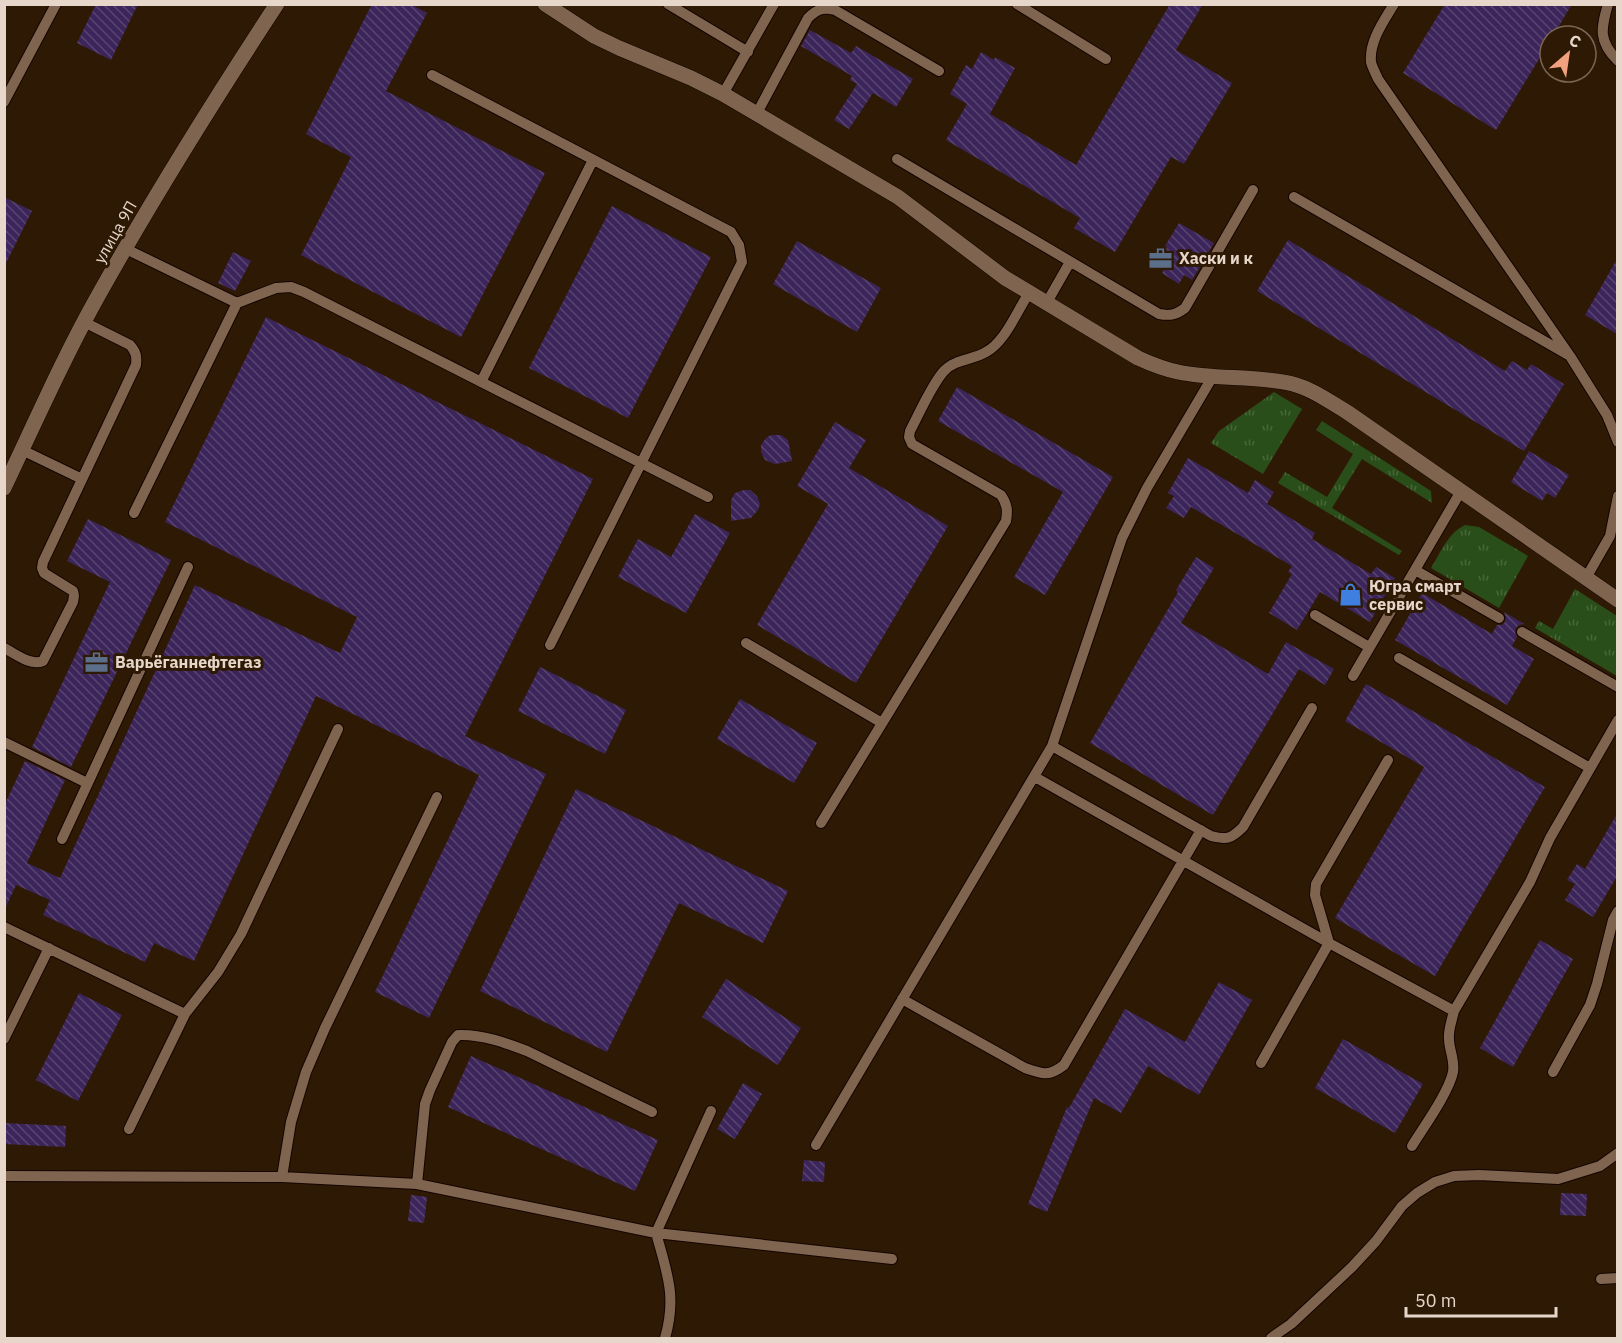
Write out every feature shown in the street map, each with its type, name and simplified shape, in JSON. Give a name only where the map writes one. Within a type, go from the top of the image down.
[{"type":"street","name":"улица 9П","points":[[4,488],[84,322],[189,143],[277,4]]},
{"type":"street","points":[[545,4],[594,36],[723,94],[898,197],[985,263],[1029,293],[1138,358],[1157,367],[1178,372],[1258,378],[1295,385],[1317,394],[1347,412],[1617,600]]},
{"type":"lane","points":[[4,102],[56,4]]},
{"type":"lane","points":[[668,4],[747,52]]},
{"type":"lane","points":[[723,94],[774,4]]},
{"type":"lane","points":[[1017,4],[1106,59]]},
{"type":"lane","points":[[1394,4],[1372,47],[1371,63],[1378,79],[1570,356],[1607,415],[1617,442]]},
{"type":"lane","points":[[1608,4],[1603,21],[1602,37],[1608,51],[1617,61]]},
{"type":"lane","points":[[757,113],[808,18],[816,10],[825,8],[835,10],[939,70]]},
{"type":"lane","points":[[432,75],[730,232],[739,245],[742,262],[550,645]]},
{"type":"lane","points":[[897,159],[1159,314],[1169,316],[1185,308],[1253,190]]},
{"type":"lane","points":[[481,382],[593,160]]},
{"type":"lane","points":[[1294,197],[1570,356]]},
{"type":"lane","points":[[126,249],[237,303]]},
{"type":"lane","points":[[1046,304],[1070,262]]},
{"type":"lane","points":[[134,513],[237,303],[276,288],[291,287],[708,497]]},
{"type":"lane","points":[[821,823],[1006,521],[1007,503],[1001,495],[912,444],[909,437],[910,431],[945,370],[953,364],[983,354],[995,346],[1029,293]]},
{"type":"lane","points":[[4,648],[32,662],[43,661],[73,602],[73,591],[48,576],[42,568],[43,562],[136,365],[137,357],[130,345],[84,322]]},
{"type":"lane","points":[[816,1145],[1052,746],[1122,538],[1147,488],[1213,376]]},
{"type":"lane","points":[[22,450],[82,479]]},
{"type":"lane","points":[[1353,676],[1461,491]]},
{"type":"lane","points":[[1610,536],[1617,496]]},
{"type":"lane","points":[[1586,579],[1617,527]]},
{"type":"lane","points":[[62,839],[188,567]]},
{"type":"lane","points":[[1415,570],[1499,618]]},
{"type":"lane","points":[[1315,615],[1370,647]]},
{"type":"lane","points":[[1522,632],[1617,687]]},
{"type":"lane","points":[[746,643],[882,723]]},
{"type":"lane","points":[[1399,658],[1590,768]]},
{"type":"lane","points":[[1052,746],[1211,836],[1223,839],[1234,836],[1243,827],[1312,708]]},
{"type":"lane","points":[[1412,1146],[1450,1083],[1454,1070],[1449,1029],[1454,1011],[1530,882],[1550,838],[1617,720]]},
{"type":"lane","points":[[129,1129],[184,1014],[218,972],[241,934],[338,729]]},
{"type":"lane","points":[[4,742],[87,783]]},
{"type":"lane","points":[[1261,1063],[1329,943],[1315,895],[1316,884],[1388,760]]},
{"type":"lane","points":[[1035,777],[1454,1011]]},
{"type":"lane","points":[[282,1177],[291,1122],[306,1072],[437,796]]},
{"type":"lane","points":[[902,999],[1025,1068],[1041,1074],[1054,1073],[1064,1065],[1201,830]]},
{"type":"lane","points":[[1553,1072],[1590,1005],[1598,984],[1617,911]]},
{"type":"lane","points":[[4,927],[184,1014]]},
{"type":"lane","points":[[4,1039],[49,948]]},
{"type":"lane","points":[[417,1184],[425,1104],[452,1042],[458,1035],[506,1043],[527,1051],[652,1112]]},
{"type":"lane","points":[[665,1338],[671,1309],[669,1280],[656,1233],[711,1111]]},
{"type":"lane","points":[[1271,1338],[1291,1324],[1352,1267],[1376,1241],[1402,1206],[1435,1182],[1454,1176],[1479,1175],[1558,1179],[1600,1166],[1617,1153]]},
{"type":"lane","points":[[4,1176],[282,1177],[417,1184],[656,1233],[892,1259]]},
{"type":"lane","points":[[1601,1279],[1617,1278]]},
{"type":"green space","points":[[1274,392],[1302,409],[1263,474],[1211,443],[1219,431]]},
{"type":"green space","points":[[1322,421],[1431,491],[1432,503],[1362,459],[1332,508],[1402,551],[1399,555],[1278,483],[1285,472],[1327,497],[1353,454],[1316,430]]},
{"type":"green space","points":[[1465,525],[1479,527],[1528,556],[1499,608],[1431,568],[1449,538]]},
{"type":"green space","points":[[1575,589],[1617,616],[1617,676],[1535,628],[1539,621],[1553,629]]},
{"type":"building","points":[[96,4],[138,4],[111,60],[77,43]]},
{"type":"building","points":[[372,4],[410,4],[427,13],[386,91],[545,173],[461,337],[301,255],[351,157],[306,134]]},
{"type":"building","points":[[1170,4],[1203,4],[1176,50],[1232,83],[1184,164],[1171,157],[1115,252],[1074,228],[1080,218],[946,140],[967,104],[950,94],[966,65],[972,69],[981,52],[1015,68],[990,114],[1076,165]]},
{"type":"building","points":[[1445,4],[1572,4],[1560,24],[1538,24],[1538,61],[1496,130],[1403,73]]},
{"type":"building","points":[[810,30],[851,53],[856,46],[913,79],[896,107],[873,93],[849,129],[834,120],[857,84],[850,80],[852,76],[801,46]]},
{"type":"building","points":[[4,197],[32,211],[4,267]]},
{"type":"building","points":[[612,206],[711,257],[628,418],[529,368]]},
{"type":"building","points":[[1179,223],[1214,243],[1192,280],[1184,275],[1179,284],[1162,273],[1167,265],[1157,259]]},
{"type":"building","points":[[1288,240],[1505,371],[1512,361],[1527,370],[1531,364],[1564,384],[1524,451],[1257,291]]},
{"type":"building","points":[[797,241],[881,288],[857,332],[773,284]]},
{"type":"building","points":[[233,252],[251,261],[235,291],[218,283]]},
{"type":"building","points":[[1617,259],[1617,334],[1585,315]]},
{"type":"building","points":[[266,317],[593,479],[465,736],[546,774],[429,1018],[375,992],[479,775],[316,696],[194,961],[154,943],[145,962],[43,915],[50,900],[16,885],[4,911],[4,806],[25,761],[65,780],[27,863],[60,878],[195,585],[340,653],[357,617],[165,522]]},
{"type":"building","points":[[957,387],[1113,477],[1045,595],[1014,577],[1063,492],[938,421]]},
{"type":"building","points":[[835,422],[866,440],[849,468],[948,526],[856,683],[757,625],[828,504],[797,486]]},
{"type":"building","points":[[771,435],[781,435],[788,440],[792,461],[775,464],[765,460],[761,452],[761,445]]},
{"type":"building","points":[[1529,451],[1569,475],[1555,498],[1547,493],[1542,501],[1511,482]]},
{"type":"building","points":[[1188,458],[1248,493],[1255,480],[1274,492],[1267,504],[1315,533],[1312,539],[1371,574],[1376,567],[1395,578],[1370,622],[1320,592],[1297,630],[1269,613],[1292,574],[1288,572],[1292,566],[1191,507],[1184,518],[1166,508],[1174,496],[1168,493]]},
{"type":"building","points":[[750,490],[757,496],[760,504],[758,510],[751,518],[731,521],[731,500],[735,493]]},
{"type":"building","points":[[695,514],[730,533],[686,613],[618,577],[638,539],[671,557]]},
{"type":"building","name":"Варьёганнефтегаз","points":[[88,519],[171,560],[71,767],[32,747],[110,582],[67,561]]},
{"type":"building","points":[[1196,557],[1214,568],[1181,623],[1268,674],[1286,642],[1334,669],[1325,685],[1299,669],[1213,815],[1090,743]]},
{"type":"building","points":[[1422,593],[1492,634],[1497,625],[1505,622],[1504,612],[1524,624],[1515,629],[1517,637],[1512,646],[1534,659],[1507,705],[1395,640]]},
{"type":"building","points":[[540,667],[626,710],[605,754],[518,711]]},
{"type":"building","points":[[1366,684],[1545,787],[1435,976],[1335,918],[1424,767],[1345,721]]},
{"type":"building","points":[[740,699],[817,743],[794,783],[717,739]]},
{"type":"building","points":[[576,789],[788,891],[763,943],[679,903],[607,1052],[480,991]]},
{"type":"building","points":[[1617,814],[1617,876],[1593,917],[1565,900],[1575,884],[1567,880],[1577,864],[1585,869]]},
{"type":"building","points":[[1540,940],[1573,959],[1513,1067],[1480,1048]]},
{"type":"building","points":[[726,979],[801,1028],[778,1065],[702,1017]]},
{"type":"building","points":[[1219,982],[1252,1000],[1199,1095],[1148,1066],[1121,1113],[1094,1098],[1047,1212],[1028,1204],[1067,1107],[1069,1108],[1125,1009],[1185,1042]]},
{"type":"building","points":[[79,993],[122,1015],[78,1101],[36,1080]]},
{"type":"building","points":[[1343,1039],[1423,1084],[1395,1133],[1315,1088]]},
{"type":"building","points":[[471,1056],[658,1140],[635,1191],[448,1107]]},
{"type":"building","points":[[743,1083],[762,1094],[735,1139],[717,1129]]},
{"type":"building","points":[[4,1123],[66,1126],[65,1147],[4,1144]]},
{"type":"building","points":[[804,1160],[825,1162],[824,1182],[802,1181]]},
{"type":"building","points":[[1561,1193],[1587,1194],[1586,1216],[1560,1215]]},
{"type":"building","points":[[411,1195],[427,1197],[424,1223],[408,1221]]},
{"type":"place","name":"Хаски и к","points":[[1161,258]]},
{"type":"place","name":"Югра смарт сервис","points":[[1351,595]]},
{"type":"place","name":"Варьёганнефтегаз","points":[[97,662]]}]
